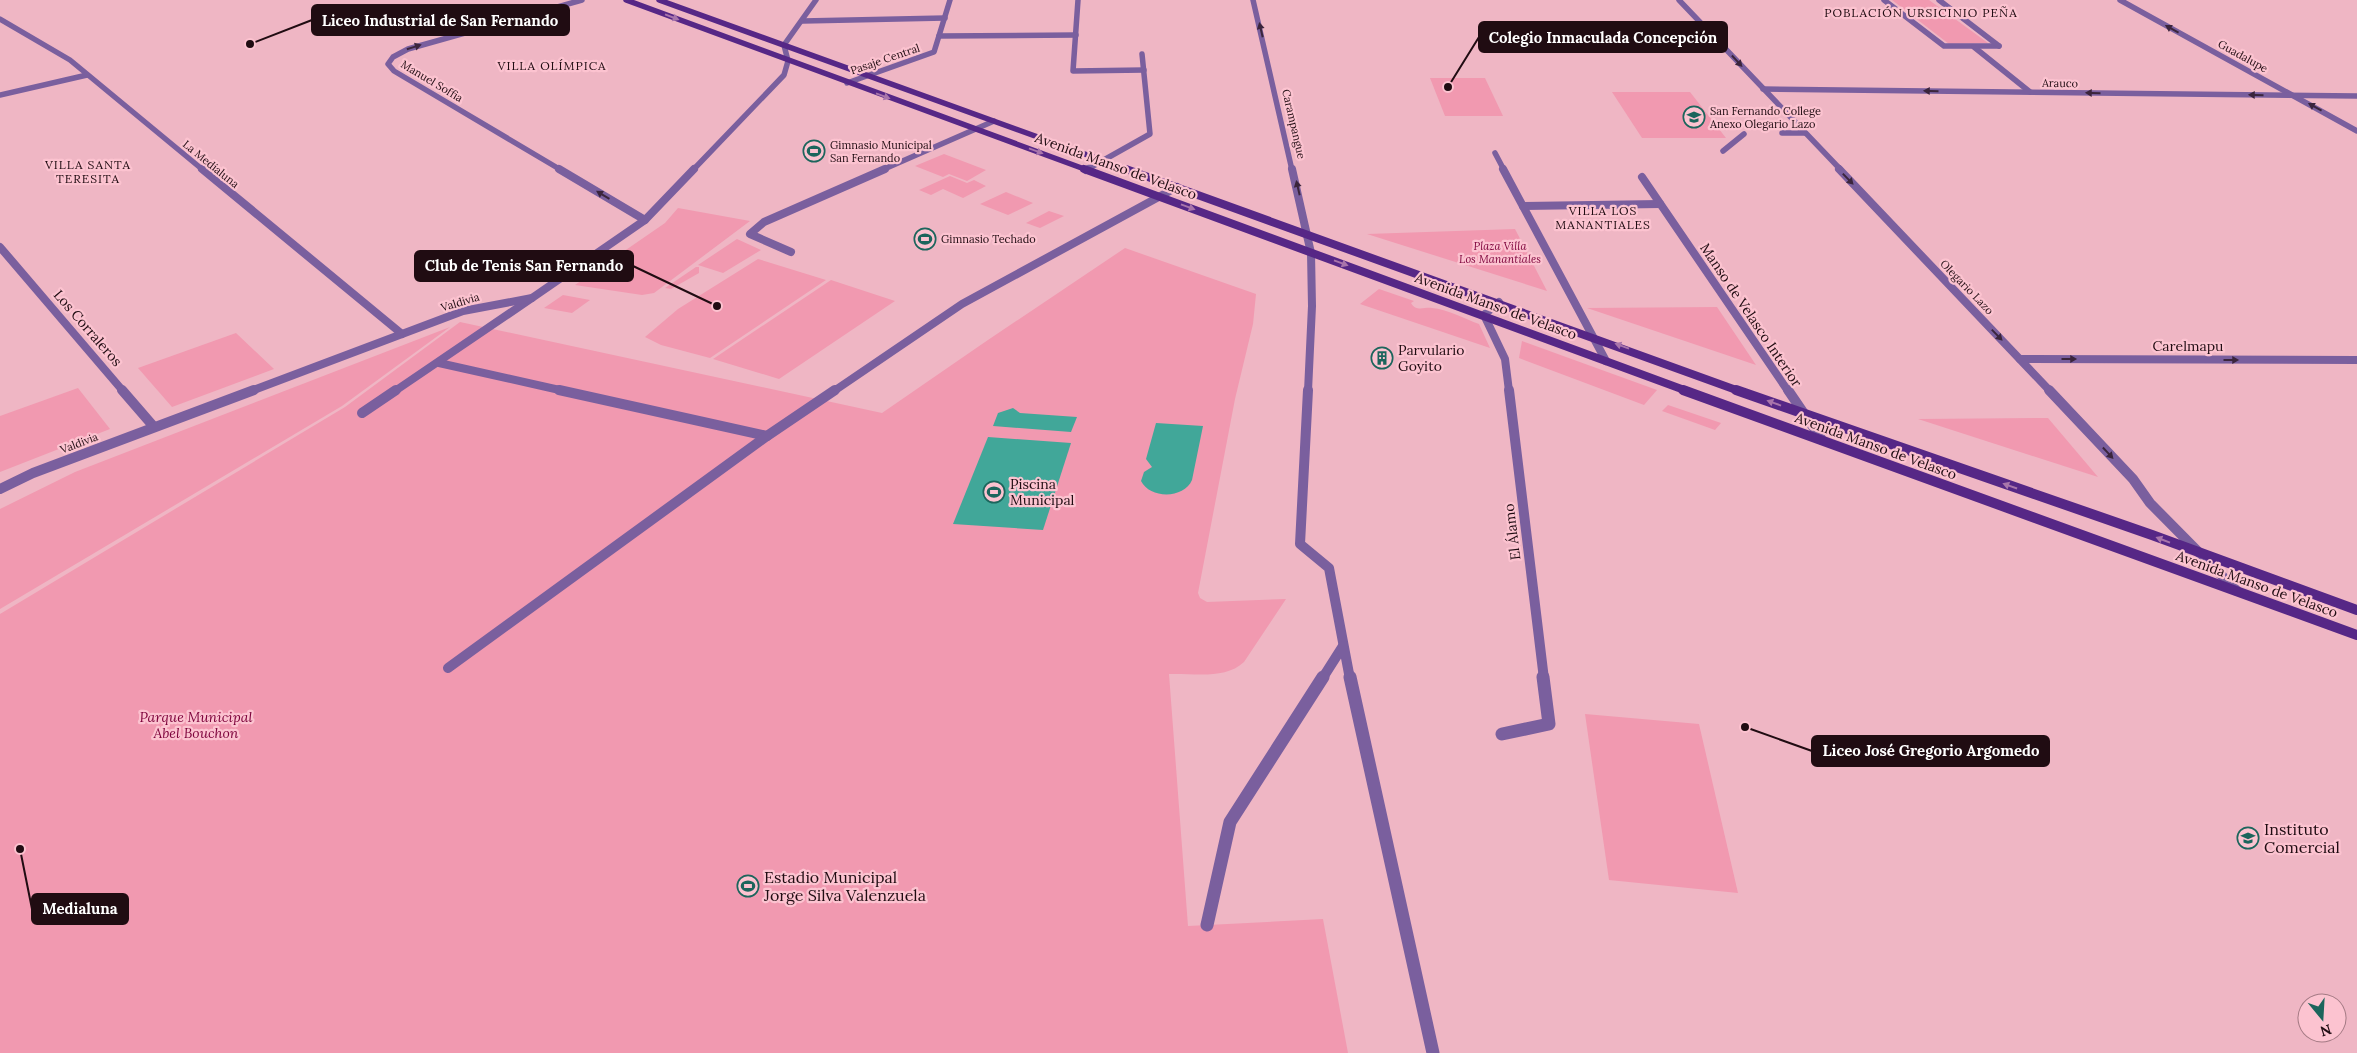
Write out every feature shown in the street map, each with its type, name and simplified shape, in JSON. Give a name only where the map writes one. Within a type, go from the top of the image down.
[{"type":"main road","name":"Avenida Manso de Velasco","points":[[626,0],[976,130],[2357,635]]},
{"type":"main road","name":"Avenida Manso de Velasco","points":[[659,0],[1309,236],[1592,336],[1803,414],[2357,610]]},
{"type":"street","name":"Manuel Soffia","points":[[582,0],[408,48],[393,57],[388,64],[394,71],[645,220]]},
{"type":"street","points":[[788,61],[784,45],[803,21],[816,0]]},
{"type":"street","name":"Pasaje Central","points":[[847,82],[934,52],[950,0]]},
{"type":"street","points":[[1078,0],[1073,71],[1144,70]]},
{"type":"street","name":"Carampangue","points":[[1254,0],[1309,236],[1311,252],[1312,306],[1300,544],[1329,568],[1342,646]]},
{"type":"street","name":"Olegario Lazo","points":[[1679,0],[2133,479],[2150,503],[2237,591]]},
{"type":"street","points":[[1884,0],[1940,44],[1952,47],[1994,47],[1999,44],[1940,0]]},
{"type":"street","name":"Guadalupe","points":[[2120,0],[2357,131]]},
{"type":"street","points":[[803,21],[945,18]]},
{"type":"street","name":"La Medialuna","points":[[0,19],[70,60],[402,334]]},
{"type":"street","points":[[939,36],[1076,35]]},
{"type":"street","points":[[1974,47],[2030,92]]},
{"type":"street","points":[[1086,170],[1150,134],[1142,54]]},
{"type":"street","name":"Valdivia","points":[[0,489],[33,473],[464,311],[532,298],[645,220],[784,75],[788,61]]},
{"type":"street","points":[[0,95],[87,75]]},
{"type":"street","name":"Arauco","points":[[1763,89],[2357,96]]},
{"type":"street","points":[[791,252],[777,248],[750,234],[764,222],[994,121]]},
{"type":"street","points":[[1782,134],[1805,133]]},
{"type":"street","points":[[1723,151],[1744,134]]},
{"type":"street","points":[[1495,153],[1606,361]]},
{"type":"street","name":"Manso de Velasco Interior","points":[[1642,178],[1822,440]]},
{"type":"street","points":[[448,668],[767,436],[962,304],[1177,187]]},
{"type":"street","points":[[1523,206],[1660,204]]},
{"type":"street","name":"Los Corraleros","points":[[0,247],[154,427]]},
{"type":"street","points":[[362,413],[439,363],[532,298]]},
{"type":"street","points":[[1484,315],[1498,302]]},
{"type":"street","name":"El Álamo","points":[[1484,315],[1505,359],[1549,724],[1502,734]]},
{"type":"street","name":"Carelmapu","points":[[2020,359],[2357,360]]},
{"type":"street","points":[[439,363],[767,436]]},
{"type":"street","points":[[1207,925],[1230,822],[1342,646]]},
{"type":"street","points":[[1342,646],[1433,1053]]},
{"type":"green space","points":[[1892,0],[1929,0],[1988,43],[1949,44]]},
{"type":"green space","points":[[1430,78],[1485,78],[1503,116],[1445,116]]},
{"type":"green space","points":[[1612,92],[1690,92],[1726,138],[1642,138]]},
{"type":"green space","points":[[944,154],[986,170],[967,181],[949,174],[943,177],[915,166]]},
{"type":"green space","points":[[950,176],[967,183],[974,180],[986,186],[963,198],[943,189],[931,195],[919,190]]},
{"type":"green space","points":[[1006,192],[1033,203],[1008,215],[980,204]]},
{"type":"green space","points":[[678,208],[750,221],[654,293],[642,295],[575,285],[665,223]]},
{"type":"green space","points":[[1049,211],[1064,216],[1040,228],[1026,223]]},
{"type":"green space","name":"Plaza Villa Los Manantiales","points":[[1515,229],[1547,291],[1367,234]]},
{"type":"green space","points":[[737,239],[761,250],[723,273],[698,265]]},
{"type":"green space","name":"Parque Municipal Abel Bouchon","points":[[1125,248],[1256,294],[1253,324],[1235,399],[1198,593],[1200,598],[1207,602],[1286,599],[1244,662],[1236,668],[1209,674],[1169,674],[1188,926],[1323,919],[1348,1053],[0,1053],[0,614],[345,407],[460,322],[882,413]]},
{"type":"green space","points":[[758,259],[826,280],[710,358],[661,345],[645,337],[678,309]]},
{"type":"green space","points":[[696,267],[699,267],[699,273],[671,289],[665,288]]},
{"type":"green space","points":[[831,280],[895,301],[779,379],[713,359]]},
{"type":"green space","points":[[1379,289],[1414,301],[1411,303],[1415,307],[1444,310],[1479,324],[1490,348],[1360,304]]},
{"type":"green space","points":[[563,295],[590,300],[572,313],[544,308]]},
{"type":"green space","points":[[1717,307],[1756,365],[1587,308]]},
{"type":"green space","points":[[450,327],[342,406],[0,609],[0,509],[75,472]]},
{"type":"green space","points":[[236,333],[274,369],[172,407],[138,368]]},
{"type":"green space","points":[[1522,341],[1657,390],[1644,405],[1519,358]]},
{"type":"green space","points":[[78,388],[110,429],[0,472],[0,416]]},
{"type":"green space","points":[[1668,405],[1721,423],[1715,430],[1662,411]]},
{"type":"green space","points":[[2048,418],[2098,477],[1918,419]]},
{"type":"green space","points":[[1585,714],[1699,724],[1738,893],[1609,880]]},
{"type":"shaded area","points":[[1013,408],[1020,413],[1077,417],[1071,432],[993,426],[998,413]]},
{"type":"shaded area","points":[[1156,423],[1203,426],[1192,480],[1182,491],[1159,494],[1145,487],[1141,481],[1144,472],[1152,467],[1146,459]]},
{"type":"shaded area","points":[[988,437],[1071,443],[1043,530],[953,524]]},
{"type":"place","name":"Liceo Industrial de San Fernando","points":[[250,44]]},
{"type":"place","name":"Colegio Inmaculada Concepción","points":[[1448,87]]},
{"type":"place","name":"San Fernando College Anexo Olegario Lazo","points":[[1694,117]]},
{"type":"place","name":"Gimnasio Municipal San Fernando","points":[[814,151]]},
{"type":"place","name":"Gimnasio Techado","points":[[925,239]]},
{"type":"place","name":"Club de Tenis San Fernando","points":[[717,306]]},
{"type":"place","name":"Parvulario Goyito","points":[[1382,358]]},
{"type":"place","name":"Piscina Municipal","points":[[994,492]]},
{"type":"place","name":"Liceo José Gregorio Argomedo","points":[[1745,727]]},
{"type":"place","name":"Instituto Comercial","points":[[2248,838]]},
{"type":"place","name":"Medialuna","points":[[20,849]]},
{"type":"place","name":"Estadio Municipal Jorge Silva Valenzuela","points":[[748,886]]},
{"type":"district","name":"POBLACIÓN URSICINIO PEÑA","points":[[1921,12]]},
{"type":"district","name":"VILLA OLÍMPICA","points":[[552,65]]},
{"type":"district","name":"VILLA SANTA TERESITA","points":[[88,171]]},
{"type":"district","name":"VILLA LOS MANANTIALES","points":[[1603,217]]}]
